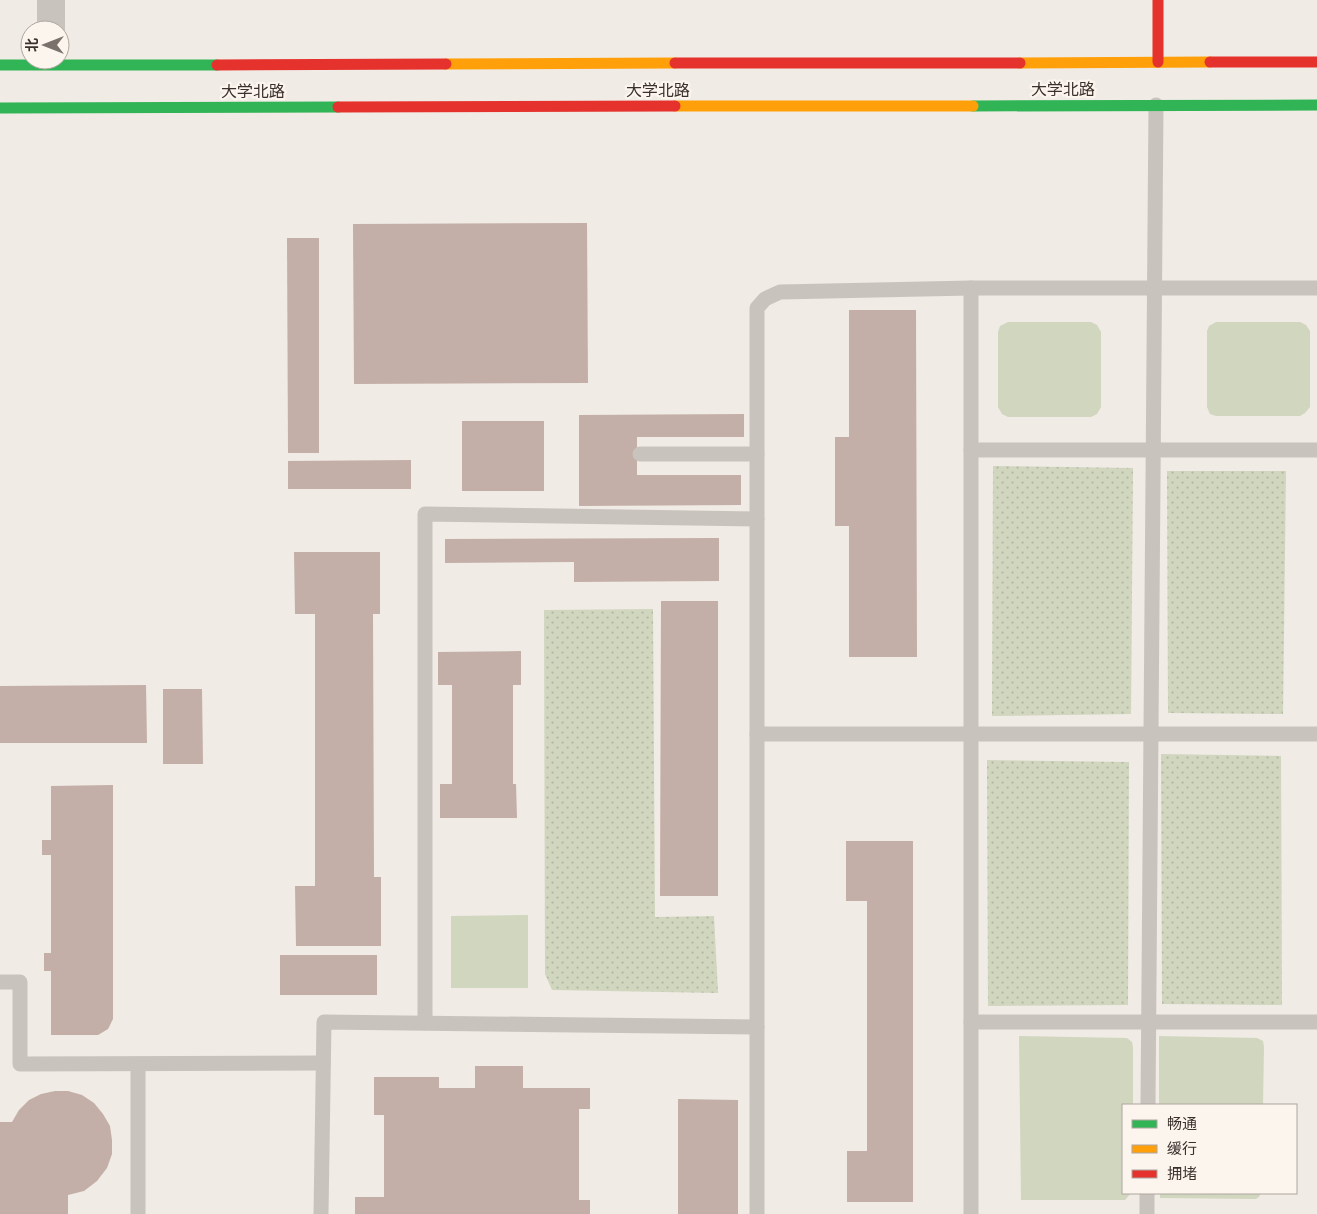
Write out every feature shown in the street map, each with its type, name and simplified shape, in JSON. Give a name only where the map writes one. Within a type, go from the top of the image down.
[{"type":"main road","points":[[1158,0],[1158,62]]},
{"type":"main road","name":"大学北路","points":[[70,62],[1317,62]]},
{"type":"main road","name":"大学北路","points":[[0,64],[20,63]]},
{"type":"main road","name":"大学北路","points":[[0,108],[1317,105]]},
{"type":"street","points":[[51,0],[51,20]]},
{"type":"lane","points":[[1148,1104],[1156,105]]},
{"type":"lane","points":[[757,1214],[757,308],[765,299],[780,292],[971,288],[1317,288]]},
{"type":"lane","points":[[971,288],[971,1214]]},
{"type":"lane","points":[[971,450],[1317,450]]},
{"type":"lane","points":[[640,454],[757,454]]},
{"type":"lane","points":[[426,1023],[426,514],[757,519]]},
{"type":"lane","points":[[757,734],[1317,734]]},
{"type":"lane","points":[[0,982],[20,982],[20,1064],[323,1063]]},
{"type":"lane","points":[[321,1214],[324,1022],[757,1027]]},
{"type":"lane","points":[[971,1022],[1317,1022]]},
{"type":"lane","points":[[138,1064],[138,1214]]},
{"type":"lane","points":[[1147,1194],[1147,1214]]},
{"type":"green space","points":[[1008,322],[1091,322],[1097,325],[1101,332],[1101,407],[1097,414],[1091,417],[1008,417],[1002,414],[998,407],[998,332],[1000,326]]},
{"type":"green space","points":[[1216,322],[1300,322],[1306,325],[1310,331],[1310,407],[1305,413],[1300,416],[1216,416],[1210,414],[1207,407],[1207,331],[1209,326]]},
{"type":"green space","points":[[993,466],[1133,468],[1131,714],[992,716]]},
{"type":"green space","points":[[1167,471],[1286,471],[1283,714],[1168,713]]},
{"type":"green space","points":[[653,609],[655,917],[714,916],[718,993],[552,990],[545,974],[544,610]]},
{"type":"green space","points":[[1161,754],[1281,756],[1282,1005],[1162,1004]]},
{"type":"green space","points":[[987,760],[1129,762],[1128,1005],[988,1006]]},
{"type":"green space","points":[[528,915],[528,988],[451,988],[451,916]]},
{"type":"green space","points":[[1019,1036],[1127,1038],[1132,1042],[1133,1048],[1133,1104],[1122,1104],[1122,1194],[1130,1194],[1125,1200],[1021,1200]]},
{"type":"green space","points":[[1159,1036],[1257,1038],[1263,1041],[1263,1104],[1159,1104]]},
{"type":"green space","points":[[1160,1194],[1260,1194],[1256,1199],[1160,1198]]},
{"type":"building","points":[[587,223],[588,383],[354,384],[353,224]]},
{"type":"building","points":[[287,238],[319,238],[319,453],[288,453]]},
{"type":"building","points":[[849,310],[916,310],[917,657],[849,657],[849,526],[835,526],[835,437],[849,437]]},
{"type":"building","points":[[744,414],[744,437],[637,437],[637,475],[741,475],[741,505],[579,506],[579,415]]},
{"type":"building","points":[[462,421],[544,421],[544,491],[462,491]]},
{"type":"building","points":[[411,460],[411,489],[288,489],[288,461]]},
{"type":"building","points":[[719,538],[719,581],[574,582],[574,562],[445,563],[445,539]]},
{"type":"building","points":[[294,552],[380,552],[380,614],[373,614],[374,877],[381,877],[381,946],[296,946],[295,886],[315,886],[315,614],[295,614]]},
{"type":"building","points":[[661,601],[718,601],[718,896],[660,896]]},
{"type":"building","points":[[521,651],[521,685],[513,685],[513,784],[516,784],[517,818],[440,818],[440,784],[452,784],[452,685],[438,685],[438,652]]},
{"type":"building","points":[[146,685],[147,743],[0,743],[0,686]]},
{"type":"building","points":[[163,689],[202,689],[203,764],[163,764]]},
{"type":"building","points":[[113,785],[113,1019],[108,1029],[98,1035],[51,1035],[51,971],[44,971],[44,953],[51,953],[51,855],[42,855],[42,840],[51,840],[51,786]]},
{"type":"building","points":[[846,841],[913,841],[913,1202],[847,1202],[847,1151],[867,1151],[867,901],[846,901]]},
{"type":"building","points":[[280,955],[377,955],[377,995],[280,995]]},
{"type":"building","points":[[475,1066],[523,1066],[523,1088],[590,1088],[590,1109],[579,1109],[579,1200],[590,1200],[590,1214],[355,1214],[355,1197],[384,1197],[384,1115],[374,1115],[374,1077],[439,1077],[439,1088],[475,1088]]},
{"type":"building","points":[[68,1091],[82,1095],[94,1103],[103,1114],[110,1126],[112,1140],[112,1154],[107,1168],[97,1181],[84,1191],[68,1195],[68,1214],[0,1214],[0,1122],[12,1122],[19,1110],[29,1100],[41,1094]]},
{"type":"building","points":[[678,1099],[738,1100],[738,1214],[678,1214]]},
{"type":"traffic: fast","points":[[0,65],[217,65]]},
{"type":"traffic: fast","points":[[973,106],[1317,105]]},
{"type":"traffic: fast","points":[[0,108],[338,107]]},
{"type":"traffic: slow","points":[[1020,63],[1210,62]]},
{"type":"traffic: slow","points":[[446,64],[675,63]]},
{"type":"traffic: slow","points":[[675,106],[973,106]]},
{"type":"traffic: jam","points":[[1158,0],[1158,62]]},
{"type":"traffic: jam","points":[[1210,62],[1317,62]]},
{"type":"traffic: jam","points":[[675,63],[1020,63]]},
{"type":"traffic: jam","points":[[217,65],[446,64]]},
{"type":"traffic: jam","points":[[338,107],[675,106]]}]
